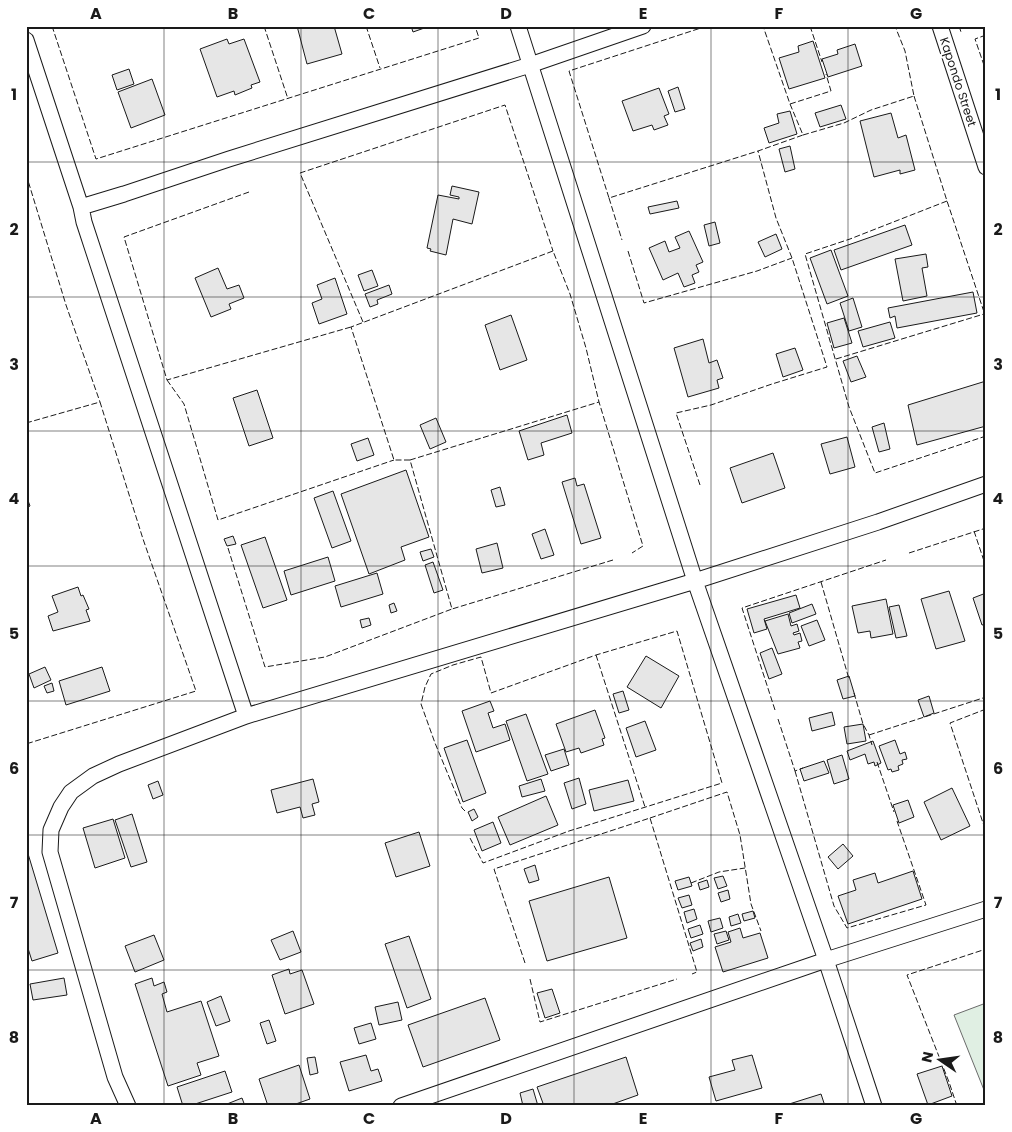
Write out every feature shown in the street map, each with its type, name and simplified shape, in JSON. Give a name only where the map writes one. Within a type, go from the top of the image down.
[{"type":"street","points":[[518,26],[695,581],[826,960],[874,1106]]},
{"type":"street","points":[[81,207],[530,65],[643,26]]},
{"type":"street","name":"Kapondo Street","points":[[940,26],[986,167]]},
{"type":"street","points":[[26,40],[246,716]]},
{"type":"street","points":[[128,1106],[115,1077],[50,852],[51,830],[61,807],[71,792],[93,776],[119,764],[246,716],[695,581],[878,522],[986,484]]},
{"type":"street","points":[[402,1106],[445,1099],[826,960],[986,909]]},
{"type":"green space","points":[[986,1003],[986,1095],[954,1015]]},
{"type":"building","points":[[297,26],[334,26],[342,54],[307,64]]},
{"type":"building","points":[[411,26],[430,26],[413,32]]},
{"type":"building","points":[[227,39],[229,44],[244,39],[260,82],[251,85],[252,88],[235,95],[234,91],[217,97],[200,49]]},
{"type":"building","points":[[813,41],[825,78],[789,89],[779,58],[799,52],[798,46]]},
{"type":"building","points":[[855,44],[862,66],[828,77],[822,59],[838,54],[837,50]]},
{"type":"building","points":[[129,69],[134,84],[117,90],[112,75]]},
{"type":"building","points":[[152,79],[165,115],[131,128],[118,92]]},
{"type":"building","points":[[678,87],[685,109],[675,112],[668,91]]},
{"type":"building","points":[[659,88],[669,114],[664,116],[668,125],[654,130],[652,125],[633,131],[622,101]]},
{"type":"building","points":[[841,105],[846,119],[820,127],[815,113]]},
{"type":"building","points":[[790,111],[797,134],[769,143],[764,128],[779,123],[777,114]]},
{"type":"building","points":[[891,113],[898,138],[906,135],[915,170],[900,174],[900,170],[874,177],[860,121]]},
{"type":"building","points":[[790,146],[795,169],[785,172],[779,149]]},
{"type":"building","points":[[452,186],[479,192],[472,224],[453,219],[446,255],[430,251],[431,249],[427,248],[438,195],[459,199],[459,197],[450,195]]},
{"type":"building","points":[[677,201],[679,208],[650,214],[648,207]]},
{"type":"building","points":[[715,222],[720,243],[709,246],[704,225]]},
{"type":"building","points":[[905,225],[912,245],[841,270],[834,250]]},
{"type":"building","points":[[689,231],[703,262],[696,265],[699,272],[692,275],[695,283],[684,287],[678,273],[663,280],[649,248],[665,241],[669,252],[680,248],[675,237]]},
{"type":"building","points":[[776,234],[782,249],[765,257],[758,242]]},
{"type":"building","points":[[831,250],[848,296],[827,304],[810,258]]},
{"type":"building","points":[[926,254],[928,267],[922,268],[927,296],[903,301],[895,259]]},
{"type":"building","points":[[218,268],[227,289],[239,285],[244,298],[229,304],[231,309],[211,317],[195,278]]},
{"type":"building","points":[[372,270],[378,286],[364,291],[358,275]]},
{"type":"building","points":[[335,278],[347,314],[319,324],[312,303],[322,299],[317,285]]},
{"type":"building","points":[[389,285],[392,294],[377,300],[378,304],[370,307],[365,294]]},
{"type":"building","points":[[973,292],[977,313],[897,328],[895,316],[890,318],[888,308]]},
{"type":"building","points":[[853,298],[862,327],[849,331],[840,303]]},
{"type":"building","points":[[511,315],[527,360],[500,370],[485,325]]},
{"type":"building","points":[[844,318],[852,343],[834,348],[827,323]]},
{"type":"building","points":[[890,322],[895,338],[863,347],[858,331]]},
{"type":"building","points":[[703,339],[709,363],[717,360],[723,378],[717,380],[719,388],[688,397],[674,348]]},
{"type":"building","points":[[795,348],[803,370],[783,377],[776,354]]},
{"type":"building","points":[[857,356],[866,377],[851,382],[843,361]]},
{"type":"building","points":[[986,381],[986,426],[917,445],[908,405]]},
{"type":"building","points":[[257,390],[273,438],[249,446],[233,398]]},
{"type":"building","points":[[567,415],[572,433],[541,443],[544,455],[528,460],[519,431]]},
{"type":"building","points":[[436,418],[446,442],[430,449],[420,425]]},
{"type":"building","points":[[884,423],[890,449],[879,452],[872,427]]},
{"type":"building","points":[[847,437],[855,467],[830,474],[821,444]]},
{"type":"building","points":[[368,438],[374,455],[357,461],[351,444]]},
{"type":"building","points":[[773,453],[785,488],[742,503],[730,468]]},
{"type":"building","points":[[406,470],[429,537],[401,547],[405,560],[369,574],[341,494]]},
{"type":"building","points":[[575,478],[577,486],[584,484],[601,538],[581,544],[562,482]]},
{"type":"building","points":[[500,487],[505,505],[496,507],[491,490]]},
{"type":"building","points":[[333,491],[351,541],[332,548],[314,498]]},
{"type":"building","points":[[26,495],[30,506],[26,508]]},
{"type":"building","points":[[545,529],[554,555],[541,559],[532,534]]},
{"type":"building","points":[[233,536],[236,544],[227,546],[224,539]]},
{"type":"building","points":[[265,537],[287,600],[263,608],[241,545]]},
{"type":"building","points":[[497,543],[503,568],[482,573],[476,549]]},
{"type":"building","points":[[431,549],[434,557],[423,561],[420,552]]},
{"type":"building","points":[[328,557],[335,581],[291,595],[284,571]]},
{"type":"building","points":[[433,562],[443,590],[434,593],[425,565]]},
{"type":"building","points":[[377,573],[383,594],[341,607],[335,586]]},
{"type":"building","points":[[78,587],[89,609],[86,610],[90,621],[53,631],[48,616],[58,612],[52,596]]},
{"type":"building","points":[[949,591],[965,641],[936,649],[921,599]]},
{"type":"building","points":[[986,593],[986,624],[982,625],[973,598]]},
{"type":"building","points":[[796,595],[800,608],[764,619],[767,629],[754,633],[747,609]]},
{"type":"building","points":[[886,599],[893,634],[871,638],[870,631],[858,633],[852,606]]},
{"type":"building","points":[[394,603],[397,611],[391,613],[389,605]]},
{"type":"building","points":[[812,604],[816,614],[792,623],[789,613]]},
{"type":"building","points":[[899,605],[907,636],[896,638],[889,607]]},
{"type":"building","points":[[788,614],[791,626],[797,624],[799,631],[793,633],[794,635],[800,633],[802,641],[798,642],[800,648],[778,654],[765,621]]},
{"type":"building","points":[[369,618],[371,625],[362,628],[360,620]]},
{"type":"building","points":[[817,620],[825,640],[809,646],[801,626]]},
{"type":"building","points":[[772,648],[782,674],[769,679],[760,653]]},
{"type":"building","points":[[646,656],[679,676],[661,708],[627,687]]},
{"type":"building","points":[[45,667],[51,680],[34,688],[29,674]]},
{"type":"building","points":[[102,667],[110,691],[66,705],[59,681]]},
{"type":"building","points":[[849,676],[855,696],[843,699],[837,680]]},
{"type":"building","points":[[52,683],[54,691],[47,693],[44,686]]},
{"type":"building","points":[[623,691],[629,710],[619,713],[613,694]]},
{"type":"building","points":[[929,696],[934,713],[924,717],[918,700]]},
{"type":"building","points":[[490,701],[494,711],[488,713],[493,728],[505,724],[510,740],[476,752],[462,711]]},
{"type":"building","points":[[595,710],[605,738],[602,739],[604,745],[581,753],[579,748],[566,752],[556,724]]},
{"type":"building","points":[[832,712],[835,725],[812,731],[809,718]]},
{"type":"building","points":[[526,714],[548,774],[527,781],[506,721]]},
{"type":"building","points":[[645,721],[656,750],[636,757],[626,728]]},
{"type":"building","points":[[863,724],[866,741],[847,744],[844,727]]},
{"type":"building","points":[[467,740],[486,793],[463,802],[444,748]]},
{"type":"building","points":[[895,740],[900,754],[905,752],[907,759],[902,760],[903,764],[898,766],[899,770],[892,772],[891,769],[888,770],[879,746]]},
{"type":"building","points":[[873,741],[881,763],[875,766],[874,762],[868,764],[865,754],[850,760],[847,751]]},
{"type":"building","points":[[564,749],[569,765],[551,771],[545,755]]},
{"type":"building","points":[[842,755],[849,779],[834,784],[827,760]]},
{"type":"building","points":[[824,761],[829,773],[804,781],[800,769]]},
{"type":"building","points":[[579,778],[586,804],[572,809],[564,783]]},
{"type":"building","points":[[313,779],[319,802],[312,804],[315,815],[303,818],[300,807],[277,813],[271,790]]},
{"type":"building","points":[[541,779],[545,791],[522,797],[519,786]]},
{"type":"building","points":[[628,780],[634,801],[594,811],[589,790]]},
{"type":"building","points":[[158,781],[163,795],[153,799],[148,785]]},
{"type":"building","points":[[952,788],[970,826],[941,840],[924,802]]},
{"type":"building","points":[[546,796],[558,825],[510,845],[498,817]]},
{"type":"building","points":[[908,800],[914,817],[899,823],[893,805]]},
{"type":"building","points":[[474,809],[478,817],[472,821],[468,812]]},
{"type":"building","points":[[132,814],[147,862],[131,867],[115,820]]},
{"type":"building","points":[[113,819],[125,858],[95,868],[83,828]]},
{"type":"building","points":[[493,822],[501,843],[482,851],[474,830]]},
{"type":"building","points":[[419,832],[430,866],[396,877],[385,843]]},
{"type":"building","points":[[843,844],[853,856],[838,869],[828,857]]},
{"type":"building","points":[[26,847],[58,953],[32,961],[26,942]]},
{"type":"building","points":[[535,865],[539,880],[529,883],[524,869]]},
{"type":"building","points":[[913,871],[922,899],[848,924],[838,896],[856,890],[853,880],[875,873],[878,883]]},
{"type":"building","points":[[723,876],[727,886],[718,889],[714,878]]},
{"type":"building","points":[[609,877],[627,938],[547,961],[529,901]]},
{"type":"building","points":[[689,877],[692,886],[678,890],[675,881]]},
{"type":"building","points":[[707,880],[709,887],[700,890],[698,883]]},
{"type":"building","points":[[728,890],[730,899],[721,902],[718,893]]},
{"type":"building","points":[[689,895],[692,905],[682,908],[678,898]]},
{"type":"building","points":[[694,909],[697,919],[687,923],[684,912]]},
{"type":"building","points":[[753,911],[755,918],[744,921],[742,914]]},
{"type":"building","points":[[738,914],[741,923],[731,926],[729,917]]},
{"type":"building","points":[[720,918],[723,928],[711,932],[708,921]]},
{"type":"building","points":[[700,925],[703,934],[691,938],[688,929]]},
{"type":"building","points":[[740,928],[743,938],[760,933],[768,958],[723,972],[715,947],[731,942],[728,932]]},
{"type":"building","points":[[293,931],[301,952],[280,960],[271,940]]},
{"type":"building","points":[[726,931],[729,940],[717,944],[714,934]]},
{"type":"building","points":[[154,935],[164,960],[135,972],[125,946]]},
{"type":"building","points":[[409,936],[431,999],[407,1008],[385,944]]},
{"type":"building","points":[[701,939],[703,947],[693,951],[690,943]]},
{"type":"building","points":[[289,969],[290,974],[302,970],[314,1004],[285,1014],[272,975]]},
{"type":"building","points":[[64,978],[67,995],[33,1000],[30,984]]},
{"type":"building","points":[[152,978],[154,986],[164,982],[167,992],[162,994],[167,1012],[201,1001],[219,1056],[197,1063],[201,1075],[168,1086],[135,984]]},
{"type":"building","points":[[552,989],[560,1013],[545,1018],[537,993]]},
{"type":"building","points":[[221,996],[230,1021],[216,1026],[207,1002]]},
{"type":"building","points":[[485,998],[500,1040],[423,1067],[408,1025]]},
{"type":"building","points":[[398,1002],[402,1020],[379,1025],[375,1007]]},
{"type":"building","points":[[269,1020],[276,1041],[267,1044],[260,1023]]},
{"type":"building","points":[[371,1023],[376,1039],[359,1044],[354,1028]]},
{"type":"building","points":[[366,1055],[371,1071],[378,1069],[382,1081],[349,1091],[340,1062]]},
{"type":"building","points":[[752,1055],[762,1088],[716,1101],[709,1077],[735,1070],[732,1060]]},
{"type":"building","points":[[315,1057],[318,1073],[310,1075],[307,1058]]},
{"type":"building","points":[[626,1057],[638,1095],[607,1106],[544,1106],[537,1087]]},
{"type":"building","points":[[299,1065],[310,1099],[290,1106],[268,1106],[259,1079]]},
{"type":"building","points":[[942,1066],[952,1096],[928,1105],[917,1074]]},
{"type":"building","points":[[225,1071],[232,1092],[189,1106],[183,1106],[177,1087]]},
{"type":"building","points":[[533,1089],[538,1106],[523,1106],[520,1093]]},
{"type":"building","points":[[821,1094],[825,1106],[786,1106],[786,1105]]},
{"type":"building","points":[[242,1098],[245,1106],[222,1106]]},
{"type":"fence","points":[[52,26],[96,159],[479,38],[475,26]]},
{"type":"fence","points":[[264,26],[288,99]]},
{"type":"fence","points":[[366,26],[380,68]]},
{"type":"fence","points":[[707,26],[569,71],[609,198],[803,135],[790,104],[763,26]]},
{"type":"fence","points":[[810,26],[822,62]]},
{"type":"fence","points":[[803,135],[844,123],[871,110],[914,96],[905,51],[895,26]]},
{"type":"fence","points":[[959,26],[961,32]]},
{"type":"fence","points":[[986,35],[975,39],[986,71]]},
{"type":"fence","points":[[790,104],[831,91],[826,74]]},
{"type":"fence","points":[[914,96],[986,318]]},
{"type":"fence","points":[[363,322],[300,173],[505,105],[553,251]]},
{"type":"fence","points":[[700,485],[676,413],[711,405],[827,367],[792,258],[776,218],[758,151]]},
{"type":"fence","points":[[26,174],[66,305],[100,402]]},
{"type":"fence","points":[[249,192],[124,237],[167,380],[351,327]]},
{"type":"fence","points":[[609,198],[622,240]]},
{"type":"fence","points":[[947,201],[850,239],[805,254],[849,407],[875,473],[986,436]]},
{"type":"fence","points":[[410,460],[394,460],[351,327],[553,251],[570,294],[599,402]]},
{"type":"fence","points":[[628,251],[644,303],[757,271],[792,258]]},
{"type":"fence","points":[[836,359],[984,314]]},
{"type":"fence","points":[[167,380],[184,404],[218,520],[394,460]]},
{"type":"fence","points":[[26,423],[100,402],[143,539],[196,691],[26,744]]},
{"type":"fence","points":[[613,560],[452,609],[410,460],[599,402],[643,546],[632,553]]},
{"type":"fence","points":[[909,553],[986,528]]},
{"type":"fence","points":[[974,531],[986,567]]},
{"type":"fence","points":[[228,548],[265,667],[325,657],[452,609]]},
{"type":"fence","points":[[775,710],[742,608],[886,560]]},
{"type":"fence","points":[[821,582],[849,679]]},
{"type":"fence","points":[[465,811],[462,808],[435,743],[421,704],[425,687],[431,674],[481,657],[491,693],[596,655],[677,631],[722,783],[569,831],[483,863],[470,838]]},
{"type":"fence","points":[[596,655],[645,807]]},
{"type":"fence","points":[[854,693],[863,724],[872,745]]},
{"type":"fence","points":[[869,735],[986,697]]},
{"type":"fence","points":[[986,709],[950,723],[986,832]]},
{"type":"fence","points":[[778,719],[795,771],[803,768]]},
{"type":"fence","points":[[877,762],[894,812]]},
{"type":"fence","points":[[795,771],[834,906],[847,928],[926,905],[897,821]]},
{"type":"fence","points":[[650,818],[727,792],[740,835],[751,904],[761,931]]},
{"type":"fence","points":[[525,963],[494,869],[650,818],[697,972],[692,974]]},
{"type":"fence","points":[[691,883],[719,872],[745,868]]},
{"type":"fence","points":[[957,1106],[907,975],[986,949]]},
{"type":"fence","points":[[530,979],[540,1022],[677,979]]}]
